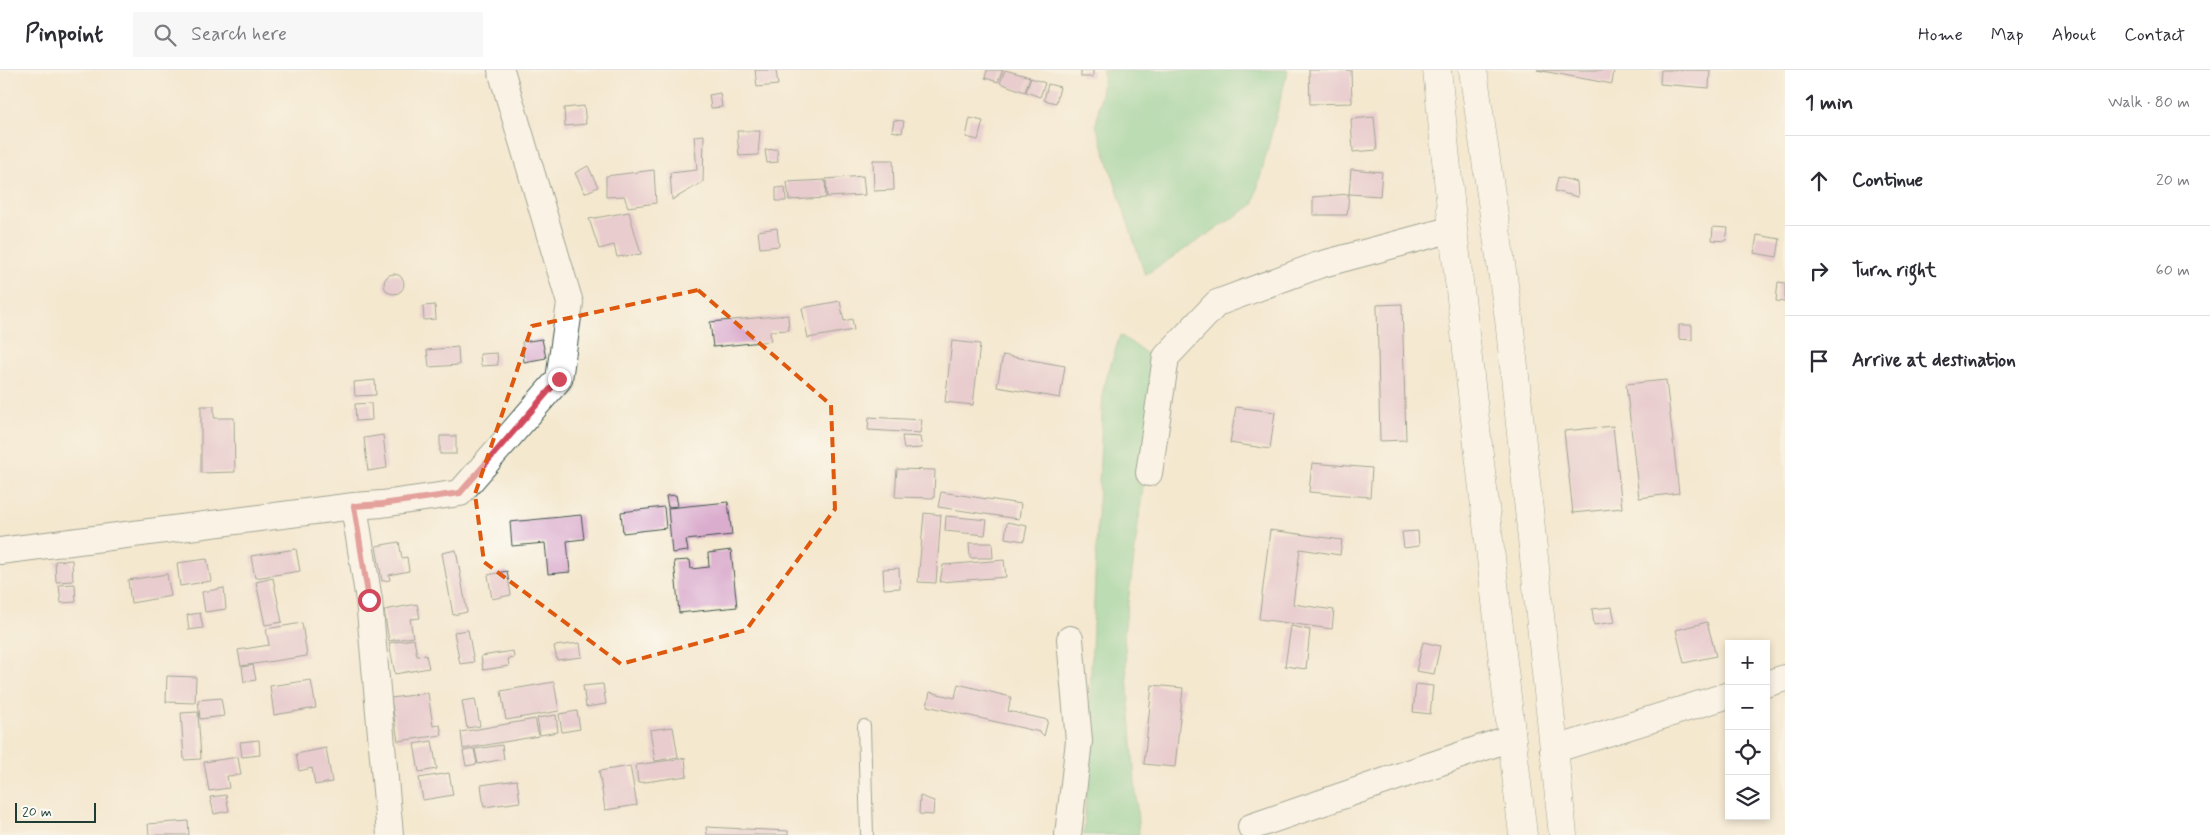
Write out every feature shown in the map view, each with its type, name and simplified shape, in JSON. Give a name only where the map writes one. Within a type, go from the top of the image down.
[{"type":"street","points":[[0,551],[460,493],[559,379],[570,303],[501,70]]},
{"type":"street","points":[[1437,70],[1453,229],[1523,835]]},
{"type":"street","points":[[1473,70],[1509,319],[1563,835]]},
{"type":"street","points":[[1149,473],[1166,357],[1217,303],[1319,266],[1453,229]]},
{"type":"street","points":[[354,506],[369,600],[390,835]]},
{"type":"street","points":[[1068,835],[1080,741],[1070,639]]},
{"type":"street","points":[[1770,683],[1785,678]]},
{"type":"street","points":[[1553,750],[1725,696]]},
{"type":"street","points":[[1250,827],[1511,738]]},
{"type":"lane","points":[[864,726],[867,835]]},
{"type":"highlighted area","points":[[698,290],[831,405],[835,509],[746,630],[621,664],[484,562],[475,494],[532,326]]},
{"type":"green space","points":[[1102,70],[1288,70],[1253,205],[1145,275],[1096,125],[1104,74]]},
{"type":"green space","points":[[1120,335],[1159,362],[1124,634],[1139,835],[1084,835],[1103,390]]},
{"type":"building","points":[[755,70],[776,70],[778,85],[757,87]]},
{"type":"building","points":[[987,70],[1003,70],[998,82],[985,78]]},
{"type":"building","points":[[1005,70],[1030,77],[1025,92],[1000,83]]},
{"type":"building","points":[[1081,70],[1093,70],[1093,77],[1081,77]]},
{"type":"building","points":[[1309,70],[1351,70],[1352,103],[1310,104]]},
{"type":"building","points":[[1537,70],[1614,70],[1612,84]]},
{"type":"building","points":[[1661,70],[1710,70],[1709,88],[1660,84]]},
{"type":"building","points":[[1031,78],[1045,83],[1040,97],[1026,92]]},
{"type":"building","points":[[1048,84],[1060,87],[1056,103],[1044,100]]},
{"type":"building","points":[[720,93],[722,107],[711,108],[709,95]]},
{"type":"building","points":[[584,106],[586,124],[565,126],[564,108]]},
{"type":"building","points":[[1374,117],[1377,150],[1353,152],[1351,119]]},
{"type":"building","points":[[970,118],[983,121],[978,140],[966,137]]},
{"type":"building","points":[[894,120],[904,121],[902,133],[892,131]]},
{"type":"building","points":[[737,131],[760,131],[758,155],[739,156]]},
{"type":"building","points":[[704,135],[703,182],[672,200],[670,173],[697,170],[694,136]]},
{"type":"building","points":[[777,149],[778,162],[767,163],[765,150]]},
{"type":"building","points":[[873,160],[893,160],[894,190],[874,191]]},
{"type":"building","points":[[588,166],[598,187],[585,193],[575,173]]},
{"type":"building","points":[[1351,169],[1382,172],[1380,196],[1349,194]]},
{"type":"building","points":[[654,170],[656,203],[628,207],[624,196],[606,197],[606,176]]},
{"type":"building","points":[[863,176],[865,195],[827,197],[826,179]]},
{"type":"building","points":[[1558,177],[1577,182],[1578,197],[1555,191]]},
{"type":"building","points":[[825,180],[826,198],[789,200],[787,182]]},
{"type":"building","points":[[785,187],[786,201],[776,201],[776,188]]},
{"type":"building","points":[[1349,194],[1347,215],[1313,215],[1313,197]]},
{"type":"building","points":[[629,212],[641,254],[617,257],[614,245],[599,249],[589,219]]},
{"type":"building","points":[[1713,227],[1728,228],[1726,241],[1712,240]]},
{"type":"building","points":[[777,228],[779,246],[760,248],[758,231]]},
{"type":"building","points":[[1757,235],[1780,239],[1777,257],[1754,253]]},
{"type":"building","points":[[394,274],[401,277],[404,284],[401,291],[394,294],[387,291],[384,284],[387,277]]},
{"type":"building","points":[[1778,282],[1785,283],[1785,302],[1776,301]]},
{"type":"building","points":[[840,301],[844,321],[852,319],[854,330],[808,338],[802,308]]},
{"type":"building","points":[[1402,304],[1406,440],[1380,441],[1377,305]]},
{"type":"building","points":[[435,305],[436,319],[424,320],[423,306]]},
{"type":"building","points":[[788,315],[789,330],[770,331],[771,341],[713,347],[710,322]]},
{"type":"building","points":[[1679,325],[1692,325],[1692,340],[1679,339]]},
{"type":"building","points":[[542,339],[546,358],[524,362],[522,342]]},
{"type":"building","points":[[952,341],[980,344],[973,405],[945,402]]},
{"type":"building","points":[[458,347],[459,365],[429,367],[427,350]]},
{"type":"building","points":[[497,353],[498,365],[481,366],[480,354]]},
{"type":"building","points":[[1003,355],[1065,366],[1060,398],[997,387]]},
{"type":"building","points":[[375,380],[376,395],[355,396],[354,382]]},
{"type":"building","points":[[1666,380],[1679,493],[1639,498],[1626,384]]},
{"type":"building","points":[[371,403],[372,420],[356,421],[355,404]]},
{"type":"building","points":[[201,406],[214,406],[214,418],[234,418],[235,472],[201,473]]},
{"type":"building","points":[[1236,407],[1275,412],[1270,449],[1230,443]]},
{"type":"building","points":[[869,417],[922,420],[920,433],[868,430]]},
{"type":"building","points":[[1613,426],[1622,508],[1573,513],[1564,431]]},
{"type":"building","points":[[383,435],[387,468],[368,471],[364,438]]},
{"type":"building","points":[[440,436],[456,436],[456,454],[440,454]]},
{"type":"building","points":[[902,436],[920,437],[922,448],[904,449]]},
{"type":"building","points":[[1312,463],[1372,468],[1370,497],[1309,492]]},
{"type":"building","points":[[897,469],[935,470],[934,498],[895,497]]},
{"type":"building","points":[[941,492],[1021,504],[1019,519],[938,507]]},
{"type":"building","points":[[676,495],[678,506],[668,507],[666,496]]},
{"type":"building","points":[[728,502],[732,535],[686,540],[688,551],[672,553],[668,508]]},
{"type":"building","points":[[664,507],[666,528],[623,533],[621,512]]},
{"type":"building","points":[[924,513],[941,515],[936,583],[918,582]]},
{"type":"building","points":[[581,515],[584,539],[567,541],[570,572],[548,574],[545,543],[512,546],[510,522]]},
{"type":"building","points":[[946,516],[987,520],[985,535],[945,531]]},
{"type":"building","points":[[1007,522],[1027,526],[1024,541],[1005,538]]},
{"type":"building","points":[[1270,530],[1342,540],[1340,555],[1300,549],[1293,604],[1334,610],[1332,629],[1259,619]]},
{"type":"building","points":[[1418,531],[1419,546],[1404,548],[1402,532]]},
{"type":"building","points":[[399,542],[402,558],[407,557],[409,571],[389,575],[390,580],[382,581],[376,546]]},
{"type":"building","points":[[969,543],[992,543],[993,558],[970,558]]},
{"type":"building","points":[[296,549],[300,571],[255,578],[251,556]]},
{"type":"building","points":[[456,550],[467,612],[453,615],[442,553]]},
{"type":"building","points":[[731,550],[737,607],[679,613],[674,561],[690,560],[691,569],[709,567],[708,553]]},
{"type":"building","points":[[207,559],[211,581],[180,586],[177,563]]},
{"type":"building","points":[[72,560],[73,581],[56,582],[55,561]]},
{"type":"building","points":[[1004,560],[1006,577],[940,582],[943,565]]},
{"type":"building","points":[[899,568],[900,588],[884,589],[883,569]]},
{"type":"building","points":[[507,571],[511,595],[492,599],[488,575]]},
{"type":"building","points":[[167,574],[171,596],[131,603],[128,580]]},
{"type":"building","points":[[273,578],[282,622],[265,625],[256,582]]},
{"type":"building","points":[[75,584],[76,602],[61,603],[59,585]]},
{"type":"building","points":[[224,588],[226,609],[205,612],[202,592]]},
{"type":"building","points":[[417,604],[420,618],[410,619],[413,637],[389,641],[384,610]]},
{"type":"building","points":[[1612,607],[1615,622],[1594,625],[1592,609]]},
{"type":"building","points":[[200,613],[203,628],[189,630],[187,615]]},
{"type":"building","points":[[1707,622],[1716,656],[1684,663],[1676,630]]},
{"type":"building","points":[[302,623],[307,656],[241,666],[238,650],[269,645],[266,629]]},
{"type":"building","points":[[1291,626],[1310,630],[1306,669],[1285,666]]},
{"type":"building","points":[[468,630],[474,662],[460,664],[454,632]]},
{"type":"building","points":[[414,639],[417,656],[426,655],[429,668],[395,674],[389,643]]},
{"type":"building","points":[[1423,642],[1440,646],[1434,674],[1416,671]]},
{"type":"building","points":[[580,643],[582,657],[557,660],[554,646]]},
{"type":"building","points":[[513,651],[514,658],[508,659],[509,666],[483,670],[481,656]]},
{"type":"building","points":[[253,665],[256,680],[244,682],[242,667]]},
{"type":"building","points":[[167,676],[196,677],[195,703],[166,702]]},
{"type":"building","points":[[311,680],[316,708],[274,715],[270,686]]},
{"type":"building","points":[[554,682],[559,711],[506,720],[501,691]]},
{"type":"building","points":[[603,684],[606,704],[586,707],[583,686]]},
{"type":"building","points":[[958,684],[1011,697],[1008,711],[1048,720],[1044,736],[1040,732],[927,706],[930,692],[955,698]]},
{"type":"building","points":[[1416,684],[1433,686],[1430,714],[1413,712]]},
{"type":"building","points":[[1152,685],[1183,688],[1175,767],[1144,764]]},
{"type":"building","points":[[428,693],[433,726],[440,725],[442,735],[398,741],[391,698]]},
{"type":"building","points":[[221,698],[224,716],[200,719],[198,700]]},
{"type":"building","points":[[475,699],[480,726],[467,728],[462,701]]},
{"type":"building","points":[[577,711],[580,729],[562,732],[559,714]]},
{"type":"building","points":[[198,712],[201,759],[184,760],[181,713]]},
{"type":"building","points":[[556,715],[558,732],[540,735],[537,718]]},
{"type":"building","points":[[535,719],[539,736],[463,749],[461,732]]},
{"type":"building","points":[[673,727],[678,757],[655,761],[650,730]]},
{"type":"building","points":[[259,740],[260,755],[242,757],[240,742]]},
{"type":"building","points":[[432,741],[437,769],[419,772],[414,744]]},
{"type":"building","points":[[502,745],[504,759],[478,764],[475,749]]},
{"type":"building","points":[[326,748],[332,782],[315,785],[312,768],[299,771],[296,754]]},
{"type":"building","points":[[474,749],[477,764],[466,766],[463,751]]},
{"type":"building","points":[[238,757],[241,775],[227,776],[229,788],[209,791],[204,762]]},
{"type":"building","points":[[685,758],[687,776],[638,783],[636,765]]},
{"type":"building","points":[[630,766],[637,805],[605,810],[599,771]]},
{"type":"building","points":[[449,773],[453,795],[423,800],[419,778]]},
{"type":"building","points":[[517,780],[520,802],[484,807],[481,785]]},
{"type":"building","points":[[226,795],[229,811],[214,814],[210,797]]},
{"type":"building","points":[[920,796],[934,801],[933,815],[919,814]]},
{"type":"building","points":[[188,821],[189,835],[149,835],[148,824]]},
{"type":"building","points":[[706,827],[788,831],[788,835],[707,835]]},
{"type":"route","points":[[369,600],[354,506],[460,493],[559,379]]}]
